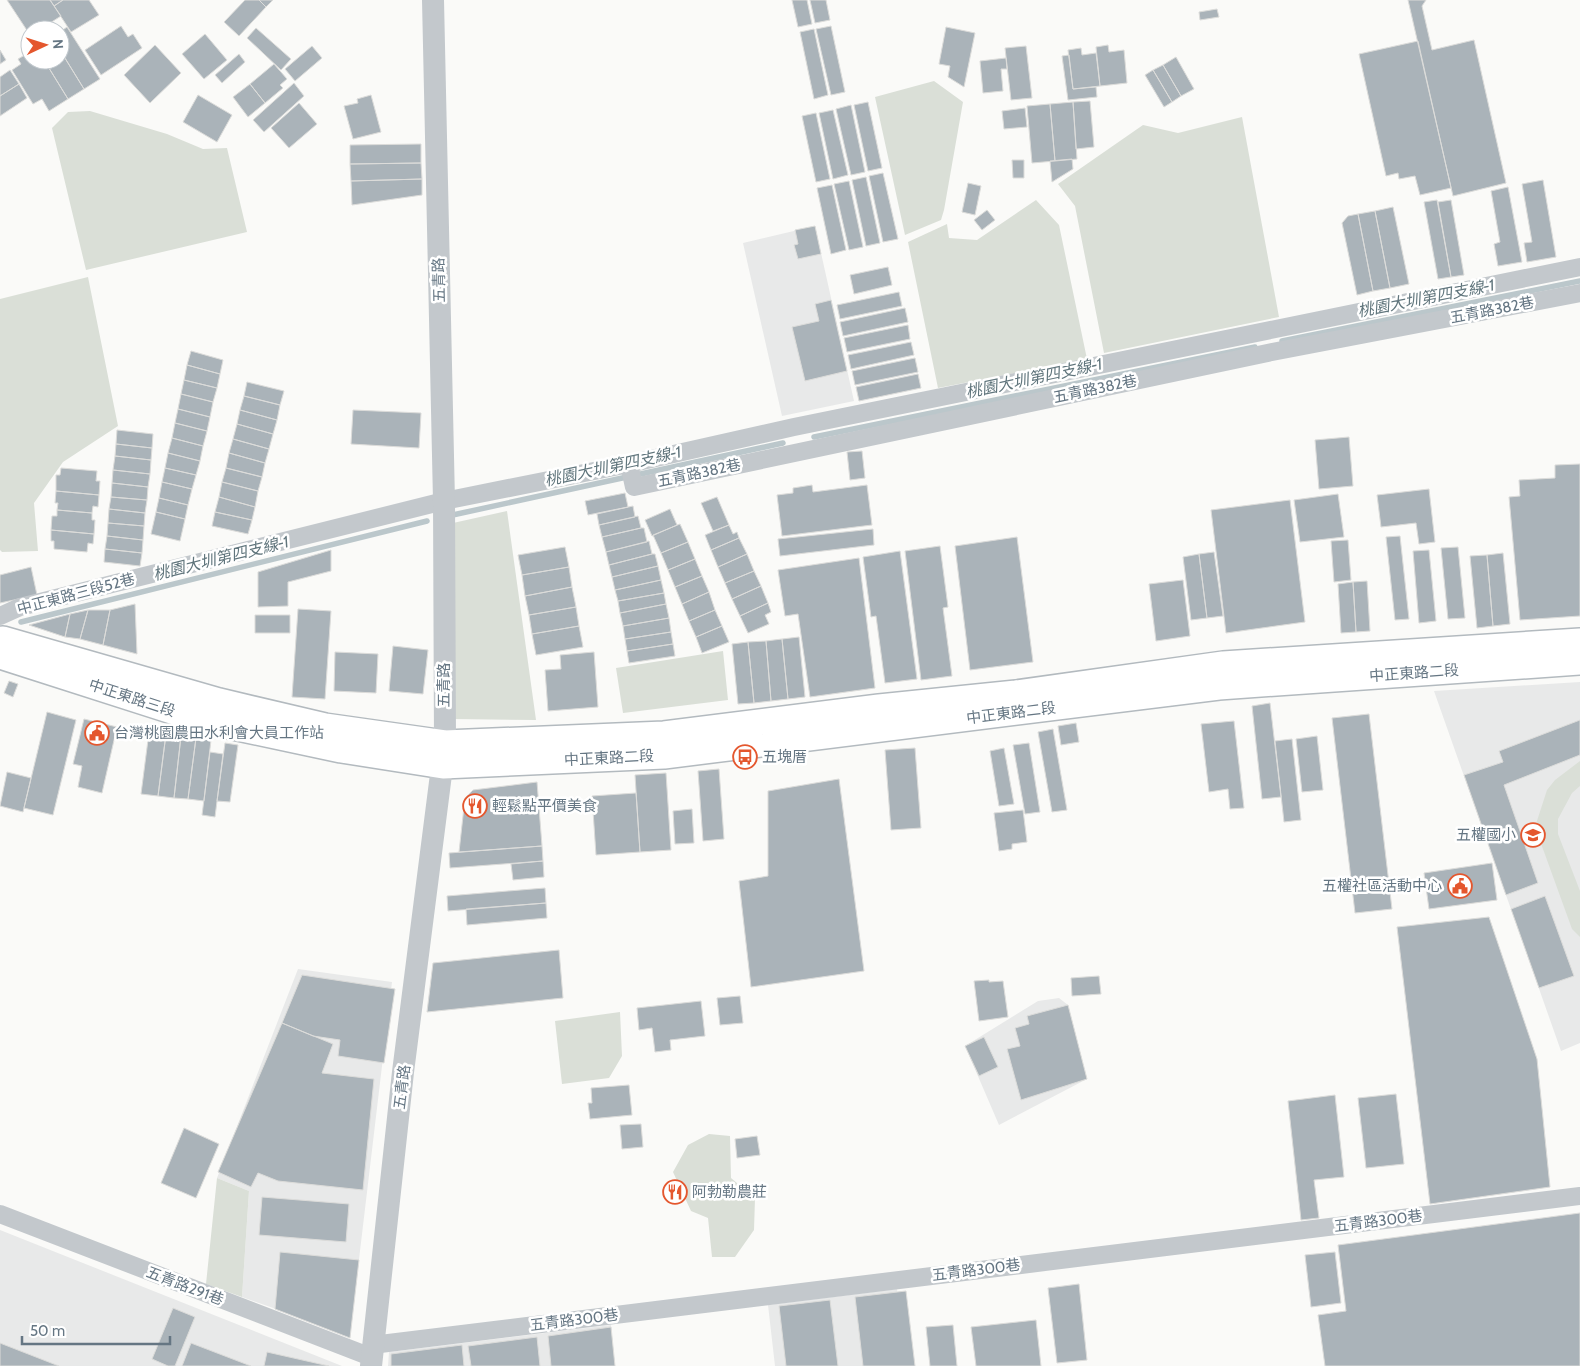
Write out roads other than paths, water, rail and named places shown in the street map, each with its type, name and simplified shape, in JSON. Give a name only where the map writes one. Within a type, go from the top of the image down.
[{"type":"main road","name":"中正東路三段","points":[[0,639],[219,701],[444,755]]},
{"type":"main road","name":"中正東路二段","points":[[444,755],[664,734],[879,707],[1016,693],[1223,664],[1580,641]]},
{"type":"main road","name":"中正東路三段","points":[[0,656],[200,720],[341,750],[444,755]]},
{"type":"main road","name":"中正東路二段","points":[[444,755],[664,756],[1219,687],[1580,662]]},
{"type":"street","name":"五青路","points":[[371,1356],[403,1072],[444,755],[444,501],[433,0]]},
{"type":"street","name":"五青路382巷","points":[[444,501],[629,464],[794,427],[1580,267]]},
{"type":"street","name":"五青路382巷","points":[[629,464],[634,487],[1272,352],[1580,292]]},
{"type":"street","name":"中正東路三段52巷","points":[[0,616],[20,607],[444,501]]},
{"type":"street","name":"五青路300巷","points":[[371,1356],[1580,1196]]},
{"type":"street","name":"五青路291巷","points":[[0,1214],[371,1356]]},
{"type":"waterway","name":"桃園大圳第四支線-1","points":[[1282,341],[1580,281]]},
{"type":"waterway","name":"桃園大圳第四支線-1","points":[[814,437],[1255,347]]},
{"type":"waterway","name":"桃園大圳第四支線-1","points":[[448,516],[783,443]]},
{"type":"waterway","name":"桃園大圳第四支線-1","points":[[21,622],[427,521]]},
{"type":"place","name":"台灣桃園農田水利會大員工作站","points":[[97,733]]},
{"type":"place","name":"五塊厝","points":[[745,757]]},
{"type":"place","name":"輕鬆點平價美食","points":[[475,806]]},
{"type":"place","name":"五權國小","points":[[1533,835]]},
{"type":"place","name":"五權社區活動中心","points":[[1460,886]]},
{"type":"place","name":"阿勃勒農莊","points":[[675,1192]]}]
